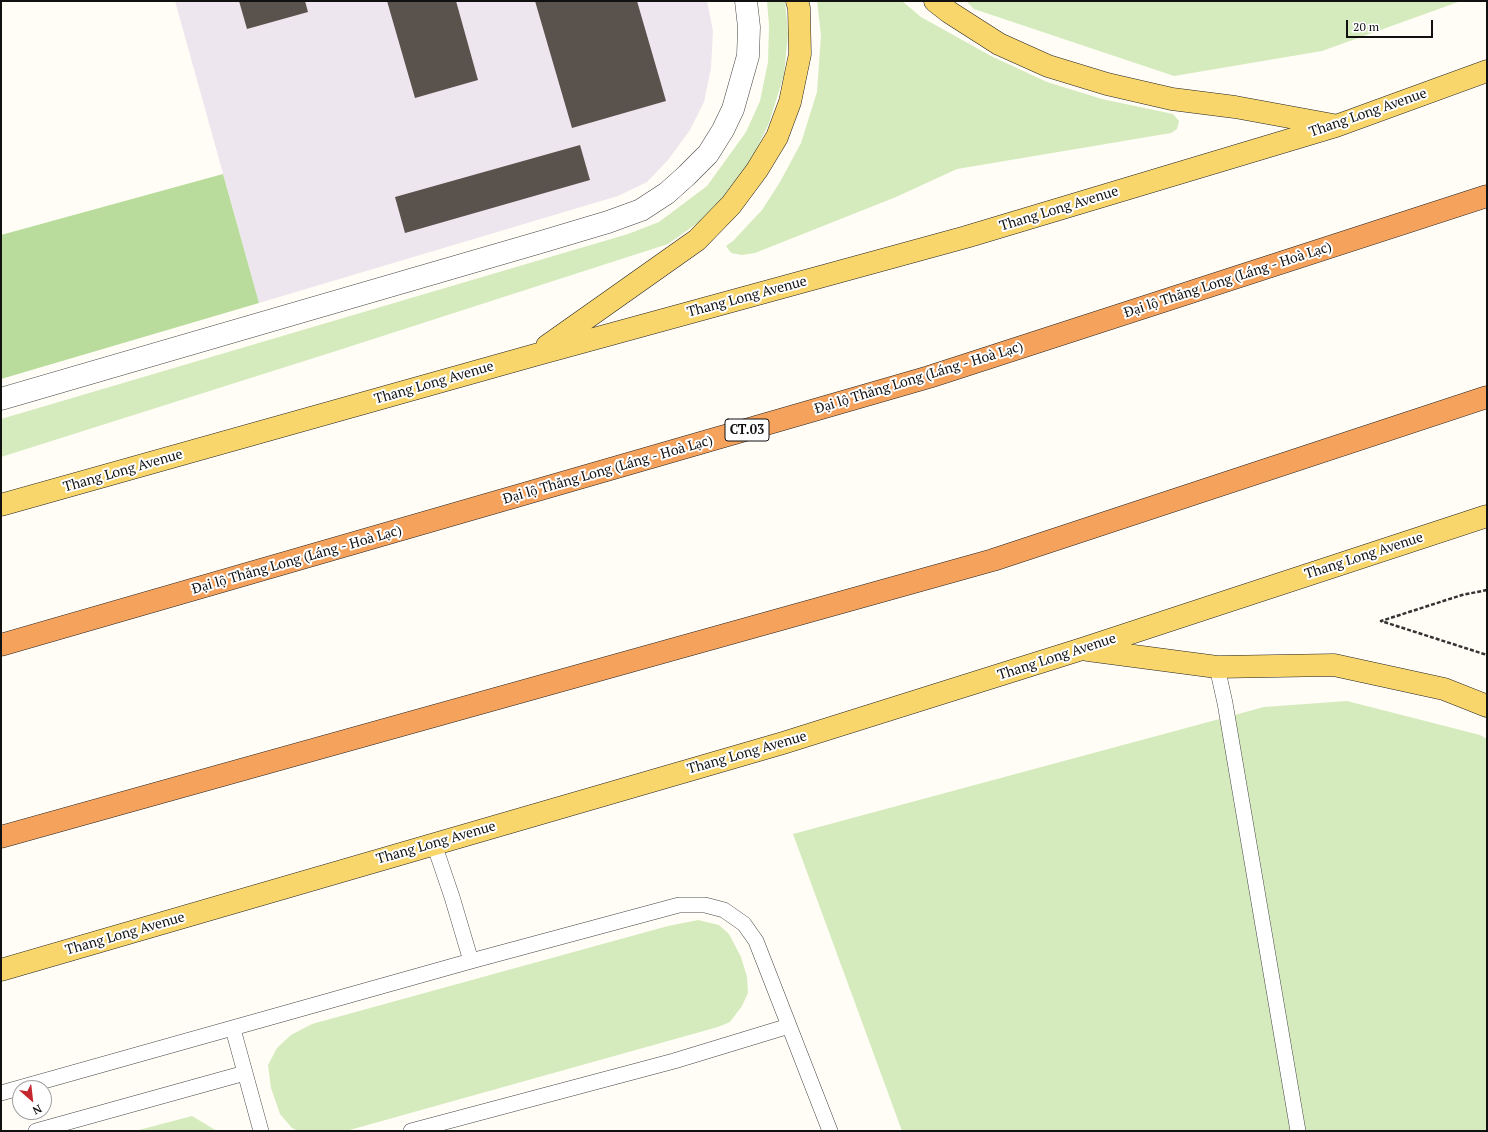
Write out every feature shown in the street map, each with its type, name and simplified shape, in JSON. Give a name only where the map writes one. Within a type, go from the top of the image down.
[{"type":"highway","name":"Đại lộ Thăng Long (Láng - Hoà Lạc)","points":[[1,645],[929,377],[1487,196]]},
{"type":"highway","points":[[1,836],[993,560],[1487,398]]},
{"type":"main road","points":[[535,355],[697,240],[731,205],[777,137],[790,102],[800,54],[799,8],[797,1]]},
{"type":"main road","points":[[935,1],[949,12],[999,44],[1048,66],[1107,84],[1172,99],[1235,107],[1336,126]]},
{"type":"main road","name":"Thang Long Avenue","points":[[1,505],[535,355],[966,237],[1336,126],[1487,71]]},
{"type":"main road","name":"Thang Long Avenue","points":[[1,970],[783,743],[1082,649],[1487,516]]},
{"type":"main road","points":[[1082,649],[1218,667],[1334,665],[1444,689],[1487,706]]},
{"type":"street","points":[[1,400],[541,242],[608,222],[641,210],[667,193],[687,175],[708,154],[723,130],[733,109],[748,56],[749,27],[746,1]]},
{"type":"lane","points":[[1218,667],[1298,1131]]},
{"type":"lane","points":[[434,844],[471,961]]},
{"type":"lane","points":[[1,1092],[233,1029],[471,961],[679,905],[705,905],[724,910],[744,924],[756,941],[830,1131]]},
{"type":"lane","points":[[411,1131],[674,1061],[789,1026]]},
{"type":"lane","points":[[233,1029],[261,1131]]},
{"type":"lane","points":[[36,1131],[245,1073]]},
{"type":"path","points":[[1487,590],[1462,595],[1381,621],[1487,655]]},
{"type":"shaded area","points":[[175,1],[707,1],[713,31],[711,68],[704,102],[690,130],[668,160],[647,182],[618,196],[259,303]]},
{"type":"green space","points":[[767,1],[785,1],[788,34],[784,75],[769,123],[750,162],[728,196],[699,222],[668,244],[1,457],[1,419],[628,234],[659,222],[707,186],[746,132],[760,101],[768,62],[769,25]]},
{"type":"green space","points":[[817,1],[902,1],[921,17],[991,56],[1047,82],[1102,99],[1173,114],[1179,121],[1177,129],[1171,133],[957,169],[896,197],[755,253],[742,255],[731,253],[726,246],[733,241],[762,210],[780,182],[801,143],[817,92],[821,35]]},
{"type":"green space","points":[[966,1],[1461,1],[1322,51],[1174,76],[974,9]]},
{"type":"green space","points":[[223,174],[259,303],[1,379],[1,235]]},
{"type":"green space","points":[[1347,701],[1480,735],[1487,739],[1487,1131],[902,1131],[793,834],[1264,707]]},
{"type":"green space","points":[[698,920],[719,925],[729,934],[741,957],[747,977],[748,993],[742,1006],[730,1022],[718,1027],[346,1131],[298,1131],[292,1128],[280,1114],[271,1088],[268,1065],[277,1048],[291,1035],[312,1024],[668,926]]},
{"type":"green space","points":[[192,1116],[217,1131],[135,1131]]},
{"type":"building","points":[[239,1],[305,1],[308,12],[247,29]]},
{"type":"building","points":[[387,1],[456,1],[478,80],[415,98]]},
{"type":"building","points":[[535,1],[637,1],[666,101],[572,128]]},
{"type":"building","points":[[580,145],[590,180],[405,233],[395,197]]}]
